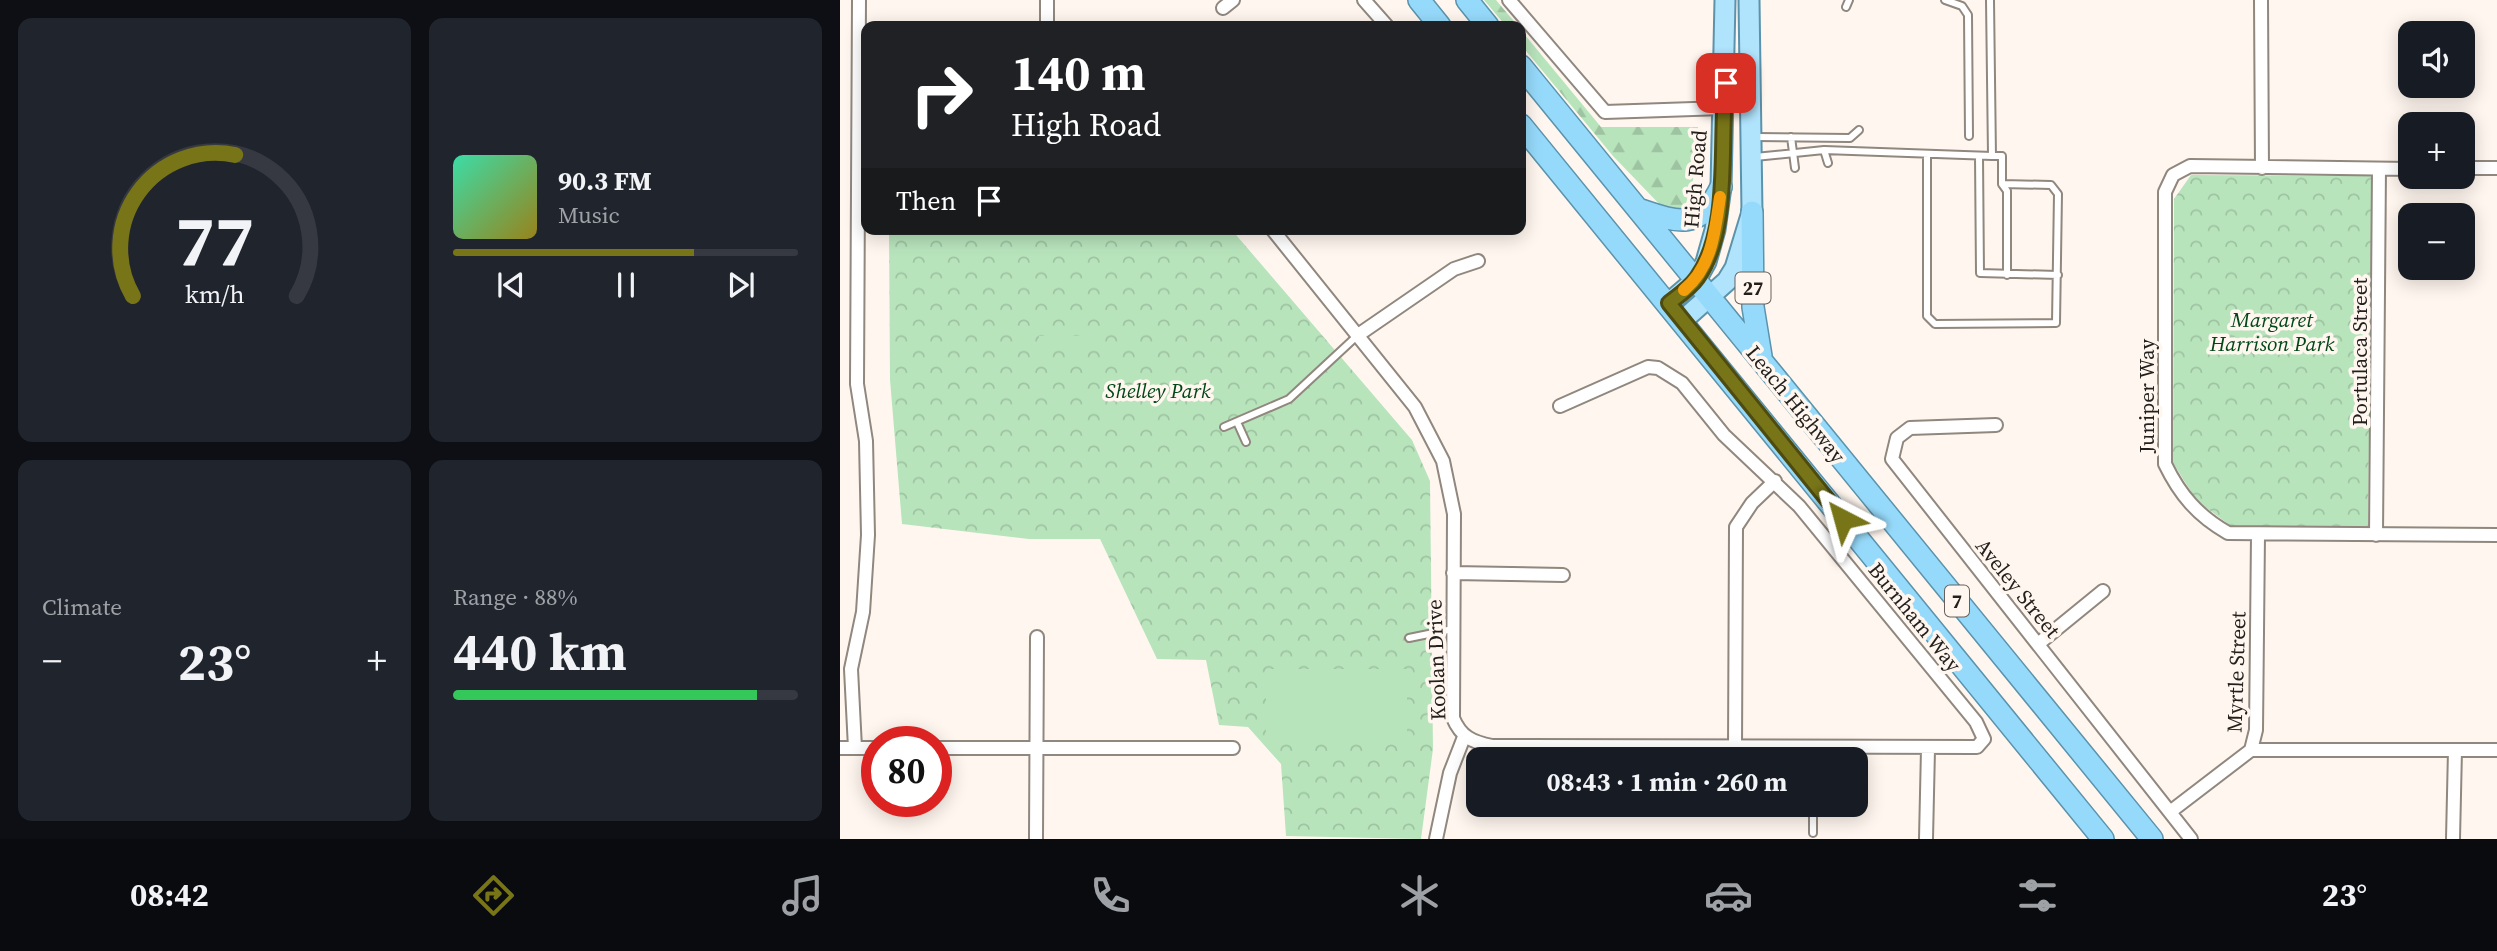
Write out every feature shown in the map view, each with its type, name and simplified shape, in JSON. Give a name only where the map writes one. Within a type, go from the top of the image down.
[{"type":"highway","points":[[1419,0],[1436,21]]},
{"type":"highway","points":[[1467,0],[1484,21]]},
{"type":"highway","name":"Leach Highway","points":[[1526,72],[2152,839]]},
{"type":"highway","name":"Leach Highway","points":[[1526,131],[1669,303],[2103,839]]},
{"type":"highway","points":[[1638,209],[1668,219],[1688,220],[1710,209],[1721,187]]},
{"type":"highway","name":"27","points":[[1752,212],[1756,342],[1762,362]]},
{"type":"main road","name":"High Road","points":[[1669,303],[1696,281],[1706,262],[1721,187],[1725,0]]},
{"type":"main road","name":"27","points":[[1682,321],[1711,298],[1735,268],[1752,212],[1749,0]]},
{"type":"street","points":[[859,0],[861,88]]},
{"type":"street","points":[[1047,0],[1047,21]]},
{"type":"street","points":[[1364,0],[1383,21]]},
{"type":"street","points":[[1510,0],[1605,112],[1723,108]]},
{"type":"street","points":[[2261,0],[2262,167],[2398,169]]},
{"type":"street","name":"Juniper Way","points":[[2262,167],[2190,166],[2173,175],[2165,192],[2165,464],[2179,492],[2208,521],[2228,533],[2497,535]]},
{"type":"street","points":[[2475,168],[2497,168]]},
{"type":"street","name":"Portulaca Street","points":[[2376,535],[2379,169]]},
{"type":"street","points":[[855,748],[851,669],[863,612],[868,535],[866,441],[857,384],[861,182]]},
{"type":"street","name":"Koolan Drive","points":[[1277,235],[1415,407],[1443,461],[1454,514],[1453,718],[1464,737],[1475,743],[1492,746],[1573,747]]},
{"type":"street","points":[[1358,335],[1454,269],[1478,261]]},
{"type":"street","name":"Burnham Way","points":[[1560,406],[1639,369],[1658,368],[1682,383],[1724,435],[1799,506],[1981,730]]},
{"type":"street","name":"Aveley Street","points":[[1996,425],[1910,428],[1897,438],[1892,459],[2191,839]]},
{"type":"street","points":[[1735,747],[1735,527],[1752,503],[1775,481]]},
{"type":"street","name":"Myrtle Street","points":[[2170,812],[2251,750],[2256,730],[2258,535]]},
{"type":"street","points":[[1453,573],[1563,575]]},
{"type":"street","points":[[2038,644],[2103,591]]},
{"type":"street","points":[[1036,839],[1037,636]]},
{"type":"street","name":"Koolan Drive","points":[[1868,751],[1977,747],[1984,738],[1981,730]]},
{"type":"street","points":[[1436,839],[1450,773],[1464,737]]},
{"type":"street","points":[[840,748],[861,748]]},
{"type":"street","points":[[952,748],[1233,748]]},
{"type":"street","points":[[1926,839],[1928,749]]},
{"type":"street","points":[[2251,750],[2497,750]]},
{"type":"street","points":[[2453,839],[2455,750]]},
{"type":"lane","points":[[1945,0],[1962,6],[1968,15],[1969,136]]},
{"type":"lane","points":[[1990,0],[1992,156]]},
{"type":"lane","points":[[1749,137],[1850,138],[1859,130]]},
{"type":"lane","points":[[1791,137],[1791,153],[1795,167]]},
{"type":"lane","points":[[1750,158],[1824,150],[2002,156],[2002,184],[2007,191],[2007,275]]},
{"type":"lane","points":[[1824,150],[1828,163]]},
{"type":"lane","points":[[1927,154],[1927,316],[1936,324],[2050,325],[2058,317],[2056,188],[2002,184]]},
{"type":"lane","points":[[1979,156],[1979,271],[1983,275],[2058,275]]},
{"type":"lane","points":[[1224,428],[1295,398],[1358,335]]},
{"type":"lane","points":[[1237,422],[1246,442]]},
{"type":"lane","points":[[1409,638],[1453,629]]},
{"type":"lane","points":[[1813,817],[1813,833]]},
{"type":"green space","points":[[1484,0],[1496,0],[1514,21],[1502,21]]},
{"type":"green space","points":[[1526,36],[1601,127],[1698,127],[1693,180],[1684,210],[1664,209],[1613,156],[1526,51]]},
{"type":"green space","name":"Margaret Harrison Park","points":[[2191,175],[2372,176],[2368,528],[2231,526],[2197,501],[2173,463],[2174,199]]},
{"type":"green space","name":"Shelley Park","points":[[889,235],[1236,235],[1412,440],[1430,481],[1433,749],[1421,839],[1286,836],[1281,764],[1248,727],[1219,725],[1206,660],[1157,659],[1100,539],[1029,539],[902,524],[890,380]]},
{"type":"green space","points":[[1039,336],[1095,336],[1095,343],[1039,343]]},
{"type":"green space","points":[[1266,669],[1407,669],[1407,739],[1266,739]]},
{"type":"slow traffic","points":[[1684,290],[1696,281],[1706,262],[1720,197]]},
{"type":"route","points":[[1726,83],[1721,187],[1715,230],[1706,262],[1696,281],[1669,303],[1843,519]]}]
